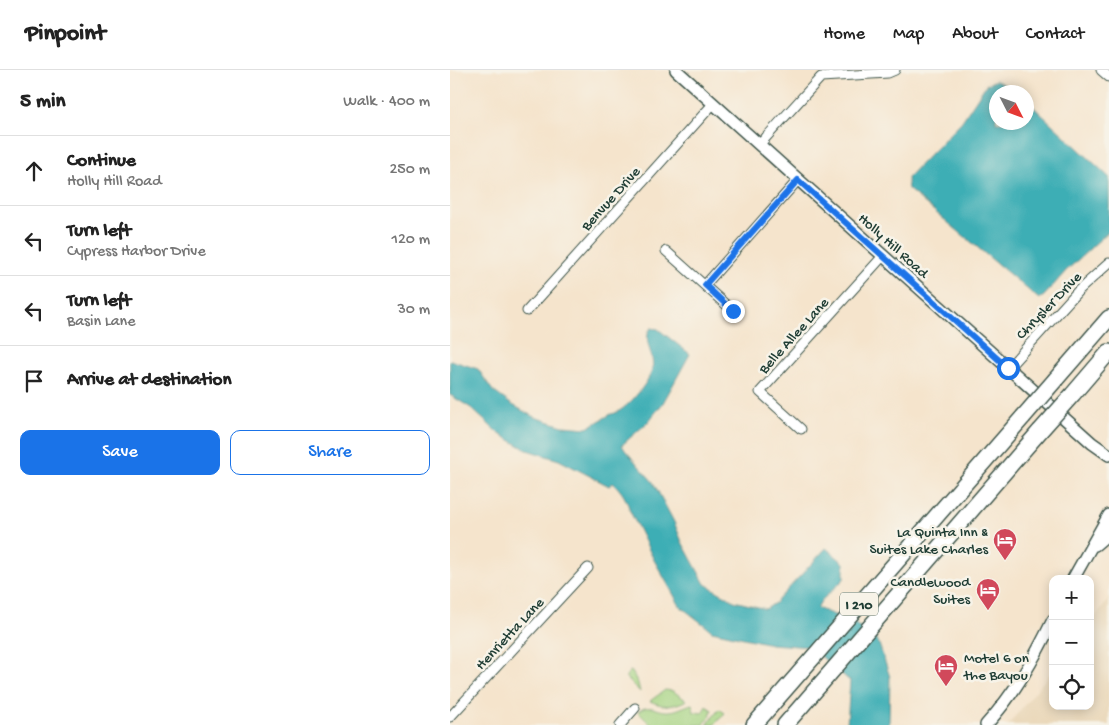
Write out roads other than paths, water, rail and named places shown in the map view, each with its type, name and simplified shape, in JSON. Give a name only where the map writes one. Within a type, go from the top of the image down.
[{"type":"highway","name":"I 210","points":[[754,725],[1109,318]]},
{"type":"highway","name":"I 210","points":[[785,725],[1109,352]]},
{"type":"street","name":"Holly Hill Road","points":[[676,70],[1092,443],[1109,454]]},
{"type":"street","points":[[759,144],[825,73],[888,73],[895,70]]},
{"type":"street","points":[[1101,70],[1109,77]]},
{"type":"street","name":"Benvue Drive","points":[[527,311],[713,104]]},
{"type":"street","points":[[705,285],[798,180]]},
{"type":"street","points":[[666,251],[733,311]]},
{"type":"street","name":"Belle Allee Lane","points":[[801,429],[760,392],[883,256]]},
{"type":"street","name":"Chrysler Drive","points":[[1008,368],[1078,291],[1109,263]]},
{"type":"street","name":"Holly Hill Road","points":[[1092,443],[1109,464]]},
{"type":"street","points":[[1075,575],[1109,515]]},
{"type":"street","points":[[1088,551],[1109,533]]},
{"type":"street","name":"Henrietta Lane","points":[[450,718],[588,568]]},
{"type":"street","points":[[986,725],[1003,706],[1020,681],[1049,627]]},
{"type":"street","points":[[620,725],[635,708]]},
{"type":"water","points":[[996,80],[1005,85],[989,85],[989,130],[1034,130],[1034,107],[1109,177],[1109,231],[1039,299],[908,189],[907,178],[962,121],[986,85]]},
{"type":"water","points":[[651,328],[658,329],[690,354],[663,403],[648,422],[622,445],[653,482],[705,584],[734,601],[766,609],[775,603],[826,548],[844,563],[844,579],[821,601],[817,608],[854,623],[878,641],[890,677],[889,725],[847,725],[850,681],[810,647],[771,644],[712,631],[680,606],[654,560],[624,496],[613,483],[609,486],[559,460],[527,450],[498,433],[471,408],[450,395],[450,360],[478,369],[493,391],[534,417],[563,426],[587,428],[623,408],[636,396],[646,382],[653,365],[648,343],[648,333]]},
{"type":"place","name":"La Quinta Inn & Suites Lake Charles","points":[[1005,561]]},
{"type":"place","name":"Candlewood Suites","points":[[988,611]]},
{"type":"place","name":"Motel 6 on the Bayou","points":[[946,687]]}]
